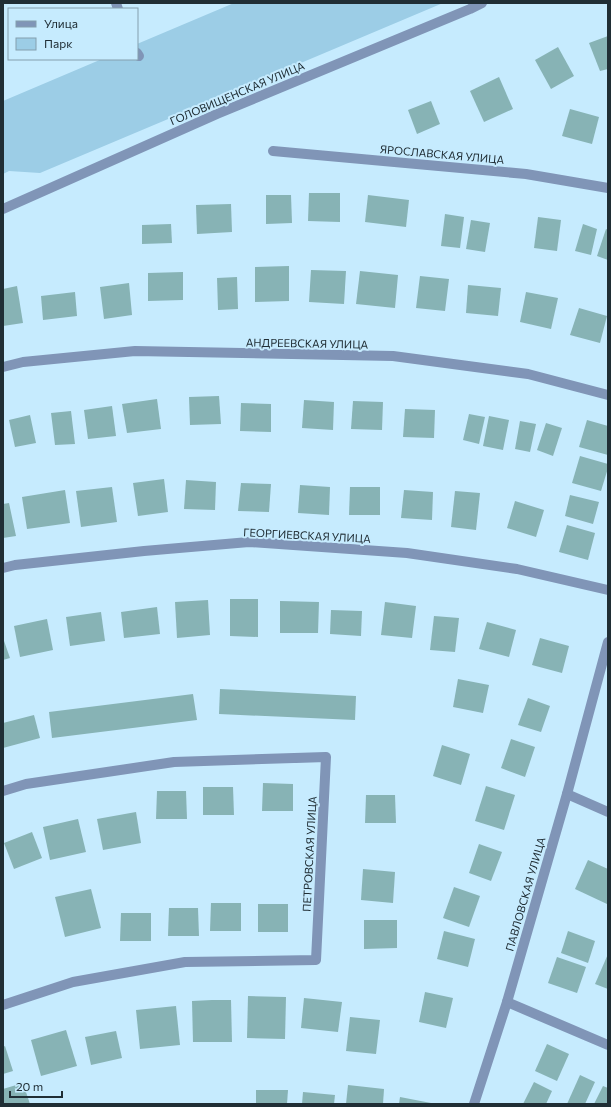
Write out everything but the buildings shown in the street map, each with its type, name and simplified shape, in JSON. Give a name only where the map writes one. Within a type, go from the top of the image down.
[{"type":"street","name":"ГОЛОВИЩЕНСКАЯ УЛИЦА","points":[[3,209],[217,114],[482,3]]},
{"type":"street","name":"ЯРОСЛАВСКАЯ УЛИЦА","points":[[273,151],[526,174],[608,188]]},
{"type":"street","name":"АНДРЕЕВСКАЯ УЛИЦА","points":[[3,367],[23,362],[135,351],[393,356],[528,374],[608,395]]},
{"type":"street","name":"ГЕОРГИЕВСКАЯ УЛИЦА","points":[[3,568],[15,565],[144,551],[249,542],[407,553],[517,569],[608,590]]},
{"type":"street","name":"ПАВЛОВСКАЯ УЛИЦА","points":[[474,1104],[507,1002],[567,794],[608,642]]},
{"type":"street","name":"ПЕТРОВСКАЯ УЛИЦА","points":[[3,791],[26,784],[174,762],[326,757],[316,960],[185,962],[73,982],[3,1005]]},
{"type":"street","points":[[567,794],[608,812]]},
{"type":"street","points":[[507,1002],[608,1045]]},
{"type":"green space","points":[[234,3],[443,3],[40,173],[9,171],[3,174],[3,101],[100,60],[138,60],[138,44]]}]
